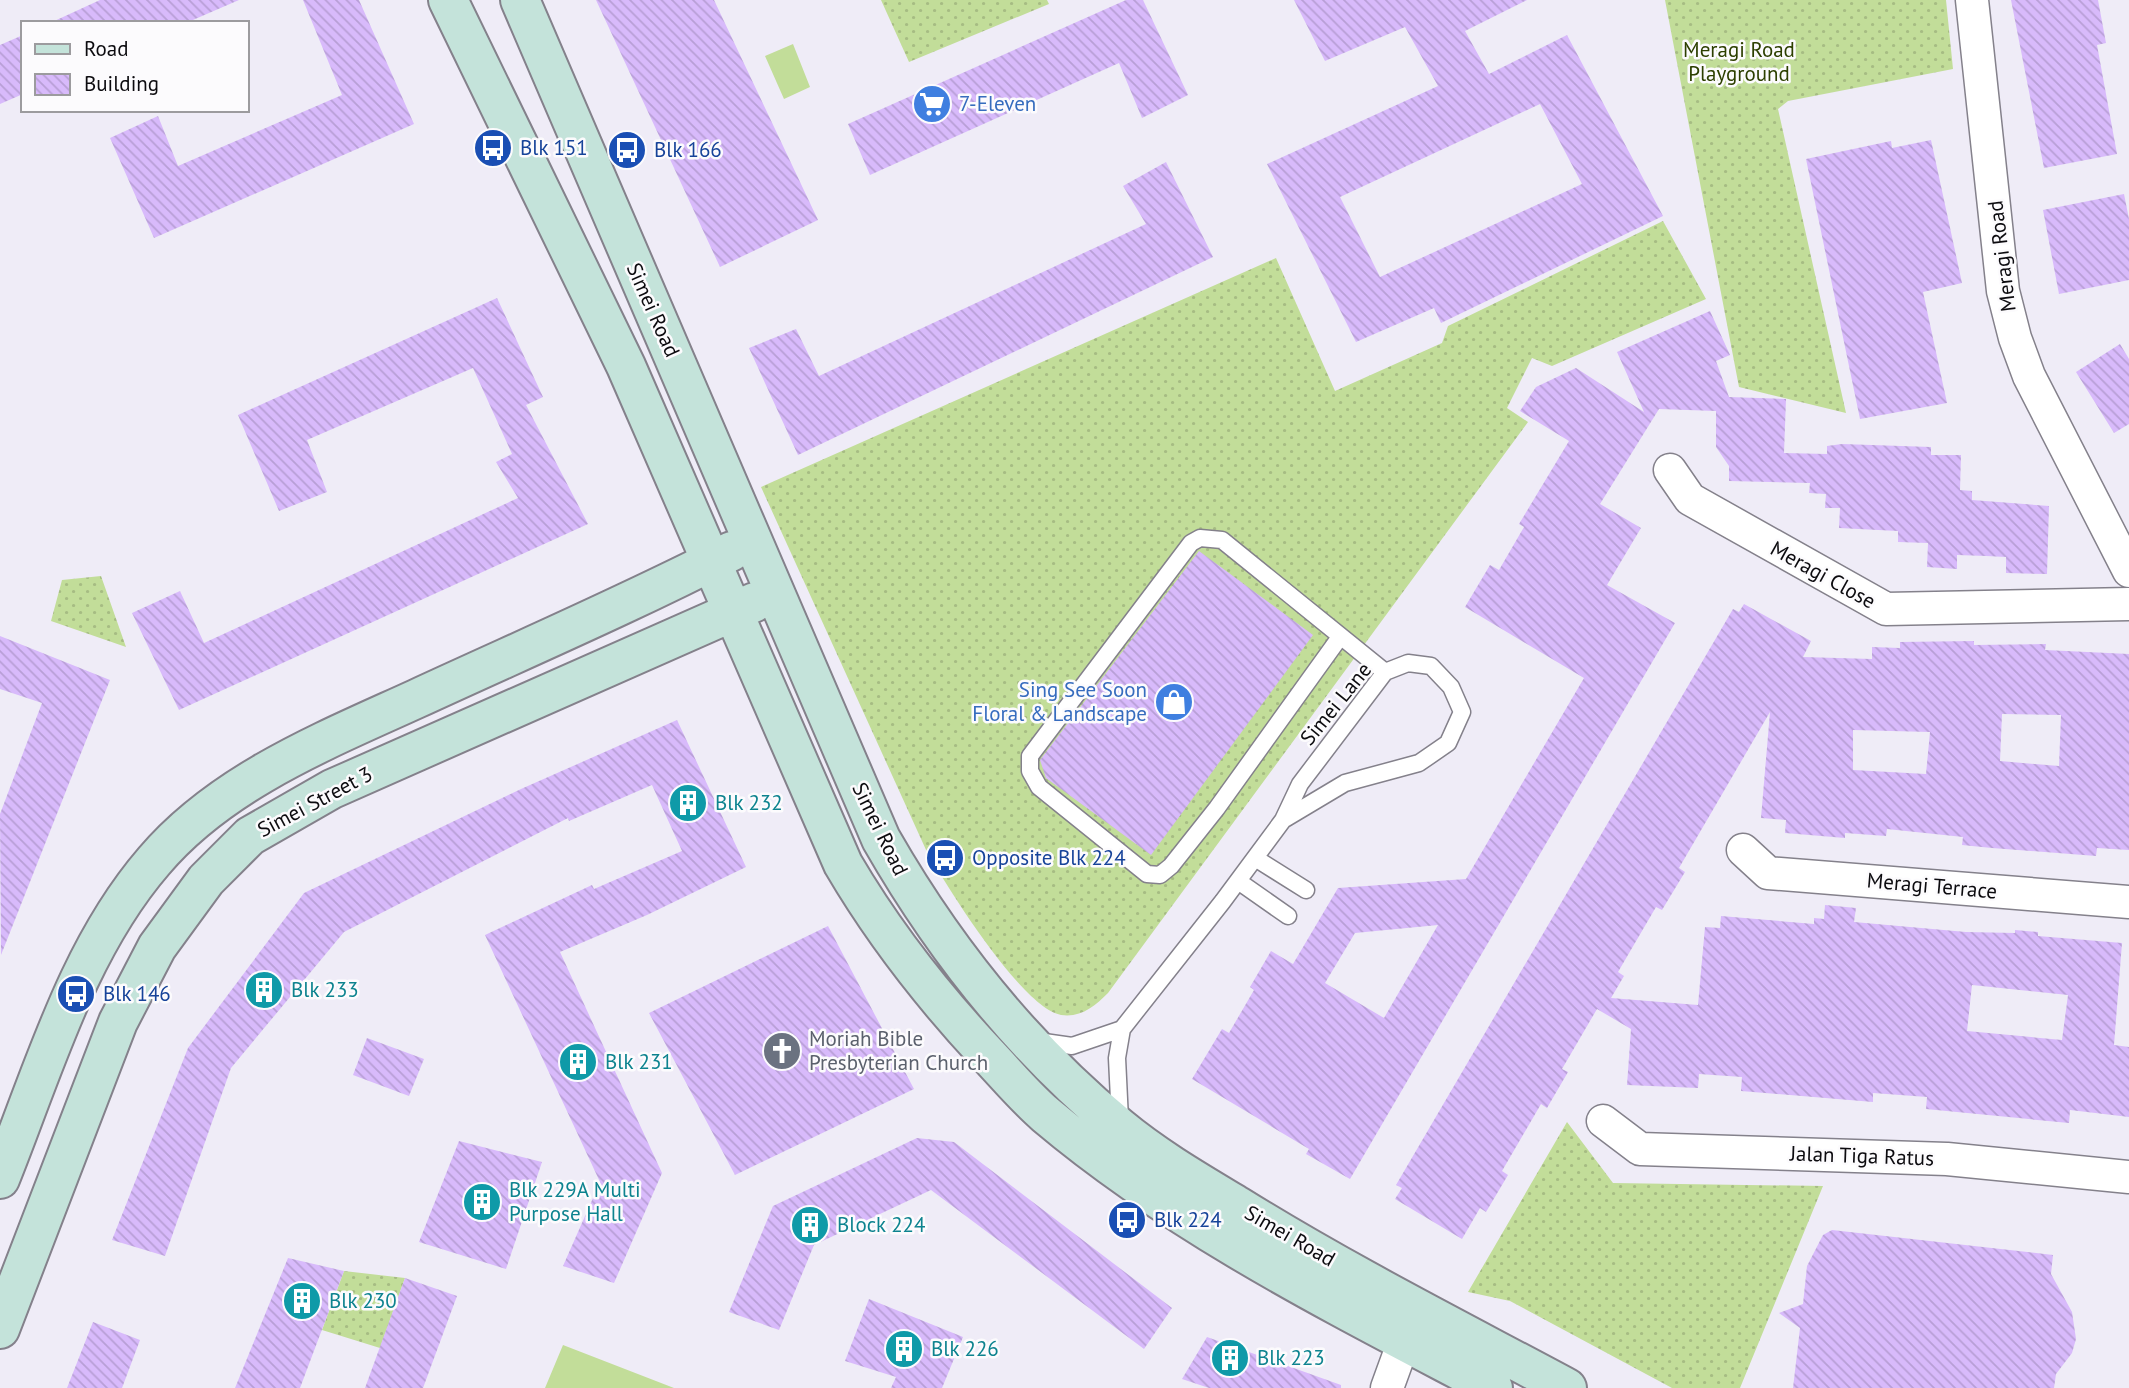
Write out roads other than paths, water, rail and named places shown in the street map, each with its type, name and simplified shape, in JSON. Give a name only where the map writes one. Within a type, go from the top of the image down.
[{"type":"main road","name":"Simei Road","points":[[520,0],[648,357],[710,562],[843,864],[862,896],[931,993],[1044,1113],[1183,1214],[1282,1278],[1410,1325],[1567,1388]]},
{"type":"main road","name":"Simei Road","points":[[458,3],[648,357],[753,540],[881,839],[921,909],[961,964],[1027,1040],[1121,1129],[1296,1242],[1493,1388]]},
{"type":"main road","points":[[0,1179],[79,981],[108,929],[154,861],[215,803],[318,744],[753,540]]},
{"type":"main road","name":"Simei Street 3","points":[[0,1329],[118,1022],[157,947],[206,880],[250,836],[332,789],[776,592]]},
{"type":"main road","points":[[843,864],[846,848],[858,835],[881,839]]},
{"type":"street","name":"Meragi Road","points":[[1972,0],[2003,291],[2014,338],[2029,376],[2129,570]]},
{"type":"street","name":"Meragi Close","points":[[1670,470],[1690,499],[1886,609],[2129,604]]},
{"type":"street","name":"Meragi Terrace","points":[[1743,850],[1768,873],[2129,902]]},
{"type":"street","name":"Jalan Tiga Ratus","points":[[1603,1121],[1640,1149],[1947,1158],[2129,1177]]},
{"type":"street","points":[[1387,1388],[1410,1325]]},
{"type":"lane","points":[[1340,637],[1171,866],[1160,875],[1147,874],[1039,788],[1030,771],[1030,756],[1191,543],[1200,538],[1222,540],[1385,672]]},
{"type":"lane","name":"Simei Lane","points":[[1122,1029],[1283,820],[1300,784],[1385,672],[1408,663],[1432,666],[1451,687],[1462,712],[1448,743],[1419,763],[1345,783],[1283,820]]},
{"type":"lane","points":[[1255,858],[1306,890]]},
{"type":"lane","points":[[1238,881],[1288,916]]},
{"type":"lane","points":[[1027,1040],[1072,1046],[1100,1039],[1122,1029]]},
{"type":"lane","points":[[1121,1129],[1116,1081],[1122,1029]]},
{"type":"place","name":"7-Eleven","points":[[932,104]]},
{"type":"place","name":"Blk 151","points":[[493,148]]},
{"type":"place","name":"Blk 166","points":[[627,150]]},
{"type":"place","name":"Sing See Soon Floral & Landscape","points":[[1174,702]]},
{"type":"place","name":"Blk 232","points":[[688,803]]},
{"type":"place","name":"Opposite Blk 224","points":[[945,858]]},
{"type":"place","name":"Blk 233","points":[[264,990]]},
{"type":"place","name":"Blk 146","points":[[76,994]]},
{"type":"place","name":"Moriah Bible Presbyterian Church","points":[[782,1051]]},
{"type":"place","name":"Blk 231","points":[[578,1062]]},
{"type":"place","name":"Blk 229A Multi Purpose Hall","points":[[482,1202]]},
{"type":"place","name":"Blk 224","points":[[1127,1220]]},
{"type":"place","name":"Block 224","points":[[810,1225]]},
{"type":"place","name":"Blk 230","points":[[302,1301]]},
{"type":"place","name":"Blk 226","points":[[904,1349]]},
{"type":"place","name":"Blk 223","points":[[1230,1358]]},
{"type":"park label","name":"Meragi Road Playground","points":[[1739,62]]}]
